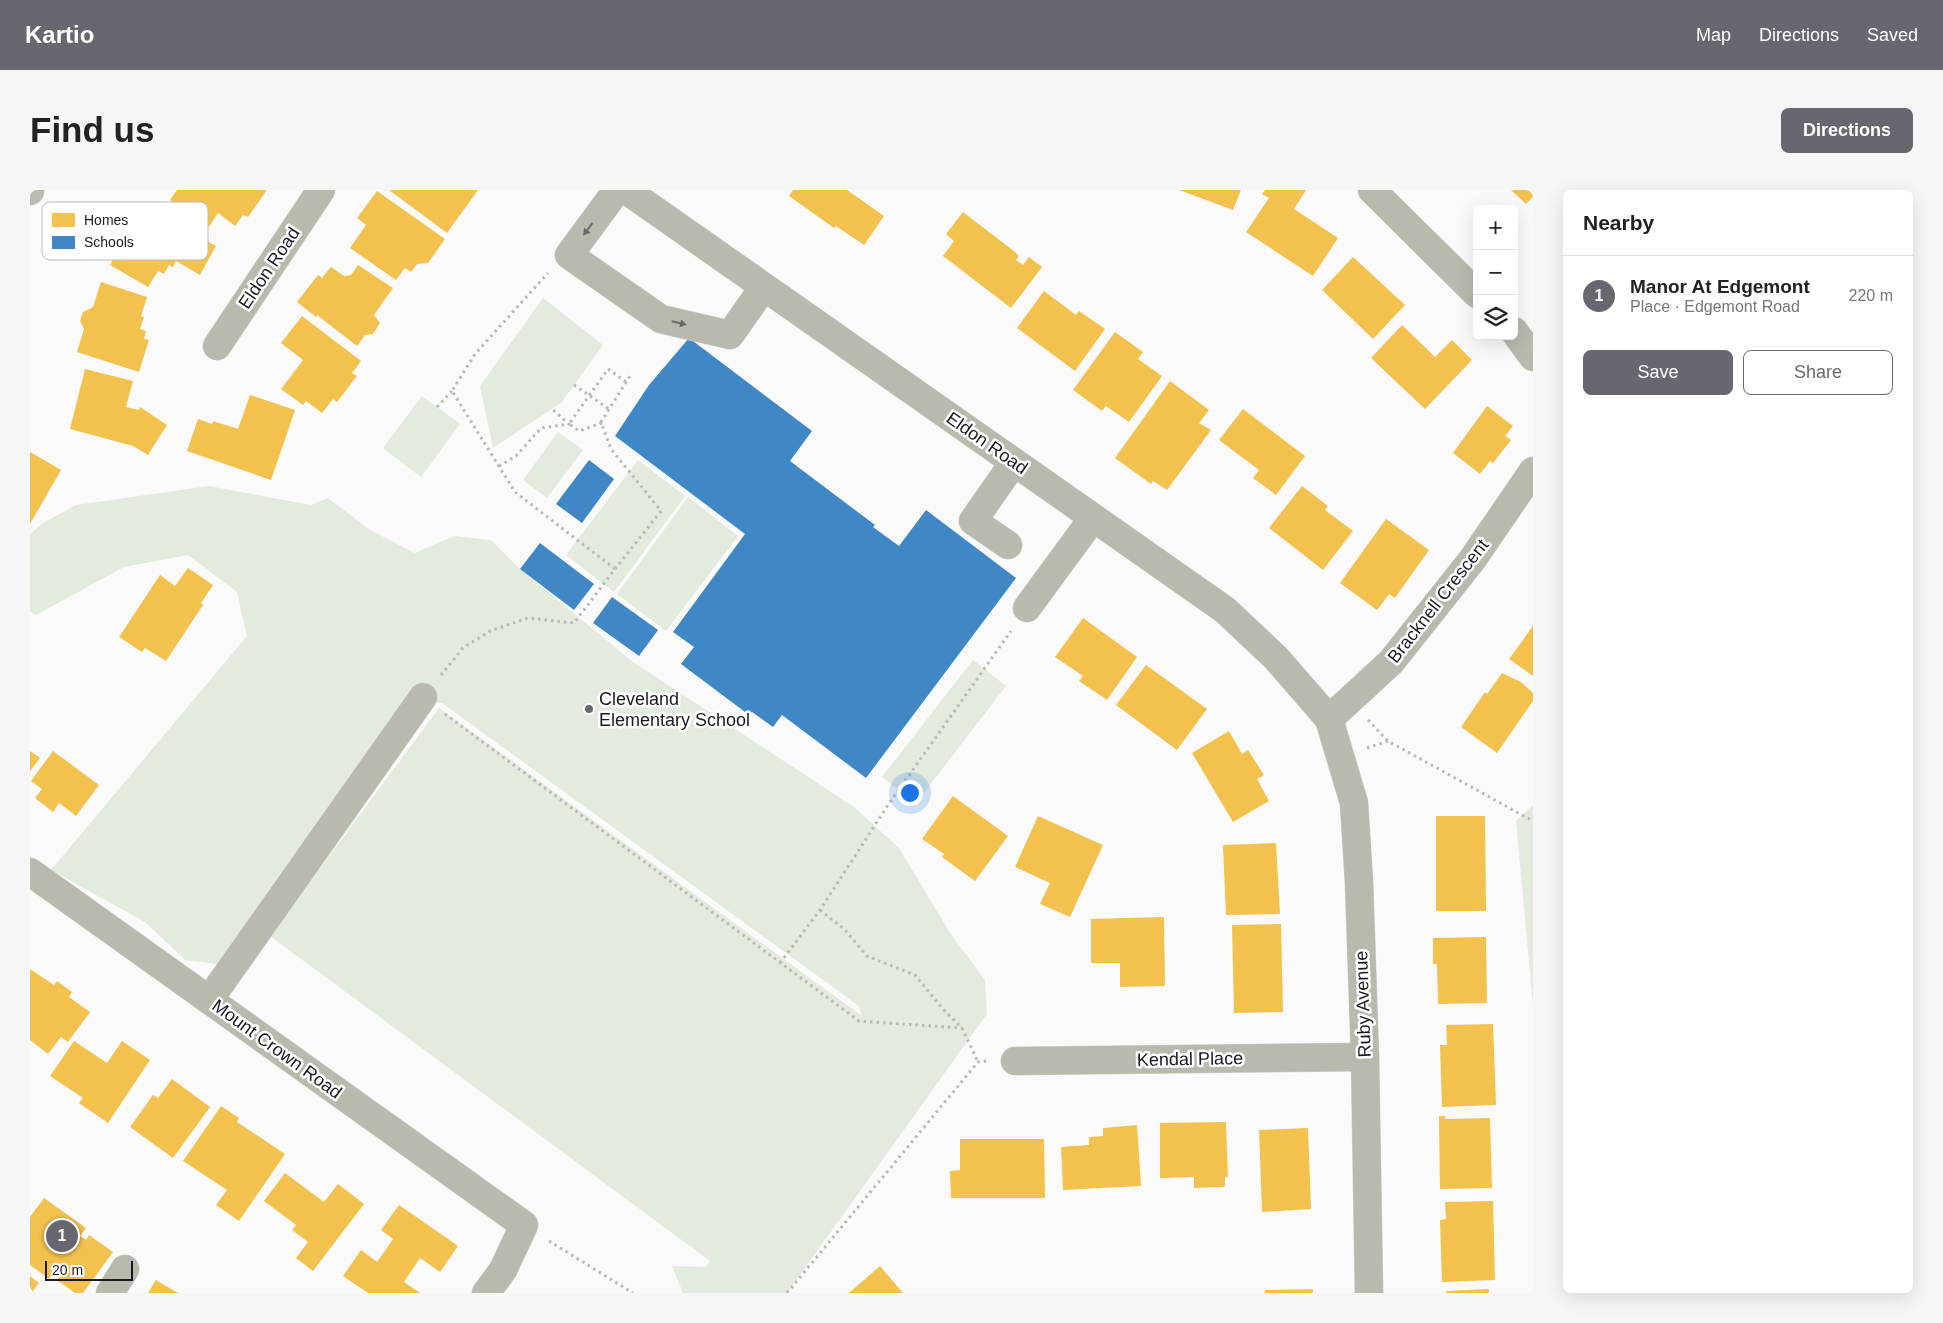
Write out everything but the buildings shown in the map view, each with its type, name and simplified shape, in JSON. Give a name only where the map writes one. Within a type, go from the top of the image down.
[{"type":"street","name":"Eldon Road","points":[[217,346],[321,190]]},
{"type":"street","points":[[617,190],[569,255],[661,319],[730,334],[764,288]]},
{"type":"street","name":"Eldon Road","points":[[626,190],[1225,610],[1276,658],[1329,719]]},
{"type":"street","points":[[1372,190],[1473,290]]},
{"type":"street","points":[[1518,337],[1533,358]]},
{"type":"street","points":[[1008,545],[973,521],[1014,462]]},
{"type":"street","name":"Bracknell Crescent","points":[[1329,719],[1391,662],[1472,560],[1533,470]]},
{"type":"street","points":[[1027,608],[1093,518]]},
{"type":"street","points":[[209,1000],[423,697]]},
{"type":"street","name":"Ruby Avenue","points":[[1329,719],[1354,803],[1359,882],[1365,1057],[1369,1293]]},
{"type":"street","name":"Mount Crown Road","points":[[30,872],[524,1225]]},
{"type":"street","name":"Kendal Place","points":[[1015,1061],[1365,1057]]},
{"type":"street","points":[[486,1293],[503,1270],[524,1225]]},
{"type":"street","points":[[110,1293],[125,1269]]},
{"type":"path","points":[[437,407],[452,391],[475,354],[540,280],[569,255]]},
{"type":"path","points":[[499,466],[516,456],[541,428],[569,424],[608,369],[626,382]]},
{"type":"path","points":[[552,409],[579,431],[602,423],[630,376]]},
{"type":"path","points":[[574,385],[609,409]]},
{"type":"path","points":[[452,391],[515,492],[615,569]]},
{"type":"path","points":[[602,423],[611,449],[661,511],[574,623],[528,618],[490,631],[463,648],[423,697],[859,1021],[962,1028]]},
{"type":"path","points":[[780,963],[820,910],[888,805],[1027,608]]},
{"type":"path","points":[[1364,715],[1388,741],[1533,821]]},
{"type":"path","points":[[820,910],[844,929],[867,956],[915,975],[941,1007],[962,1028],[978,1062]]},
{"type":"path","points":[[787,1293],[978,1062],[1015,1061]]},
{"type":"path","points":[[524,1225],[633,1293]]},
{"type":"shaded area","points":[[543,298],[603,345],[561,403],[493,448],[480,386]]},
{"type":"shaded area","points":[[422,396],[460,424],[421,477],[383,448]]},
{"type":"shaded area","points":[[558,432],[583,450],[547,498],[523,480]]},
{"type":"shaded area","points":[[638,460],[685,496],[614,592],[566,555]]},
{"type":"shaded area","points":[[209,486],[311,505],[328,498],[370,530],[415,553],[454,536],[491,540],[520,569],[633,662],[854,807],[899,848],[950,933],[985,980],[987,1014],[787,1293],[683,1293],[672,1266],[706,1267],[710,1261],[270,936],[439,708],[862,1016],[859,1006],[442,703],[408,702],[279,875],[219,964],[185,960],[145,922],[51,870],[247,636],[237,592],[188,555],[124,567],[36,615],[30,611],[30,534],[43,523],[76,505]]},
{"type":"shaded area","points":[[688,497],[738,536],[666,631],[617,594]]},
{"type":"shaded area","points":[[973,660],[1006,686],[916,803],[882,777]]},
{"type":"shaded area","points":[[1533,805],[1533,1005],[1516,821]]},
{"type":"place","name":"Cleveland Elementary School","points":[[589,709]]},
{"type":"place","name":"Manor At Edgemont","points":[[62,1236]]}]
